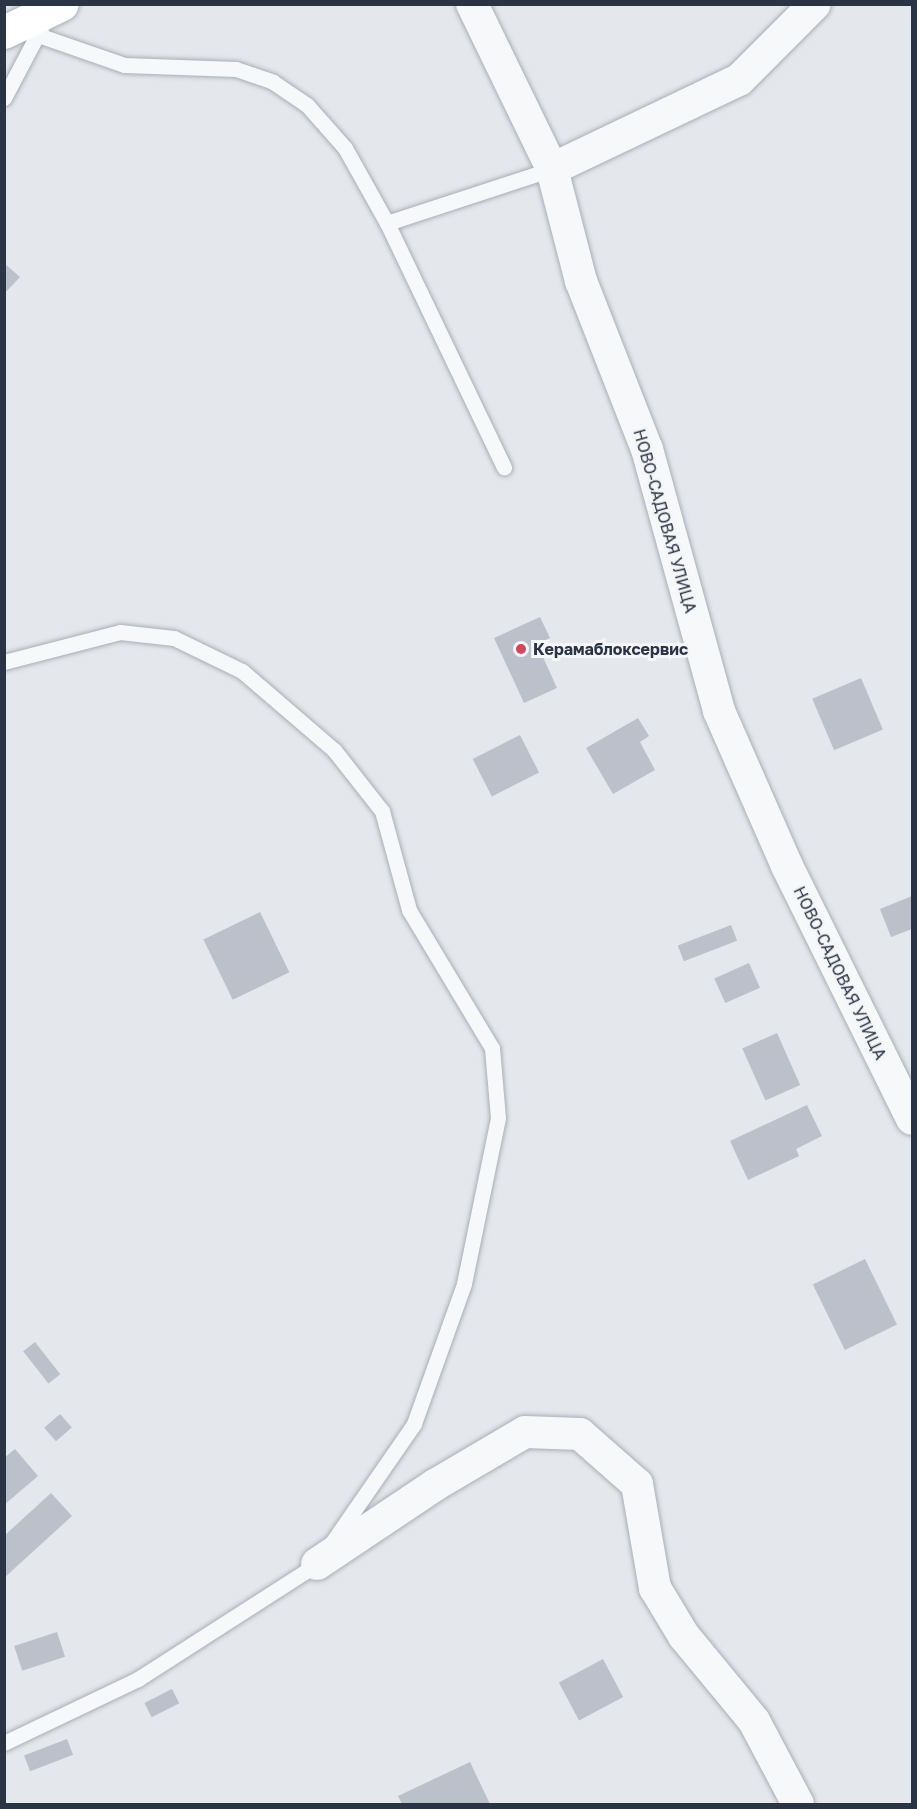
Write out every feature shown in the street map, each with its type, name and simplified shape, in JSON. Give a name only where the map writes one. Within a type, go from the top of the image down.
[{"type":"main road","points":[[4,32],[50,16]]},
{"type":"street","name":"НОВО-САДОВАЯ УЛИЦА","points":[[472,4],[552,169],[581,281],[647,449],[719,711],[787,866],[912,1119]]},
{"type":"street","points":[[552,169],[739,80],[815,4]]},
{"type":"street","points":[[317,1564],[435,1485],[525,1432],[580,1434],[637,1485],[655,1588],[684,1636],[754,1721],[798,1804]]},
{"type":"lane","points":[[4,98],[50,16],[124,65],[236,69],[273,82],[307,105],[345,148],[387,223],[504,467]]},
{"type":"lane","points":[[387,223],[552,169]]},
{"type":"lane","points":[[4,662],[120,632],[174,638],[242,670],[334,750],[382,811],[409,910],[492,1048],[498,1118],[464,1284],[414,1424],[317,1564],[138,1679],[4,1743]]},
{"type":"building","points":[[4,263],[20,277],[4,294]]},
{"type":"building","points":[[540,617],[550,638],[537,644],[557,688],[524,703],[494,638]]},
{"type":"building","points":[[861,678],[883,730],[834,750],[812,699]]},
{"type":"building","points":[[638,718],[649,736],[640,742],[655,770],[613,794],[586,748]]},
{"type":"building","points":[[520,735],[539,772],[492,796],[473,759]]},
{"type":"building","points":[[912,896],[912,929],[891,937],[880,909]]},
{"type":"building","points":[[260,912],[289,972],[233,1000],[203,940]]},
{"type":"building","points":[[731,925],[737,941],[684,961],[678,945]]},
{"type":"building","points":[[749,963],[760,988],[725,1003],[714,978]]},
{"type":"building","points":[[777,1033],[800,1085],[765,1101],[742,1048]]},
{"type":"building","points":[[807,1105],[822,1136],[796,1149],[799,1156],[748,1180],[730,1141]]},
{"type":"building","points":[[865,1259],[897,1325],[845,1350],[813,1284]]},
{"type":"building","points":[[35,1342],[60,1374],[48,1384],[23,1351]]},
{"type":"building","points":[[60,1414],[72,1428],[56,1441],[44,1428]]},
{"type":"building","points":[[15,1449],[38,1476],[4,1505],[4,1458]]},
{"type":"building","points":[[51,1493],[72,1516],[4,1578],[4,1536]]},
{"type":"building","points":[[57,1632],[65,1657],[22,1671],[14,1646]]},
{"type":"building","points":[[603,1659],[623,1697],[579,1720],[559,1682]]},
{"type":"building","points":[[172,1689],[179,1703],[152,1717],[144,1703]]},
{"type":"building","points":[[67,1739],[73,1755],[30,1771],[24,1755]]},
{"type":"building","points":[[470,1762],[490,1804],[402,1804],[398,1796]]},
{"type":"place","name":"Керамаблоксервис","points":[[521,649]]}]
